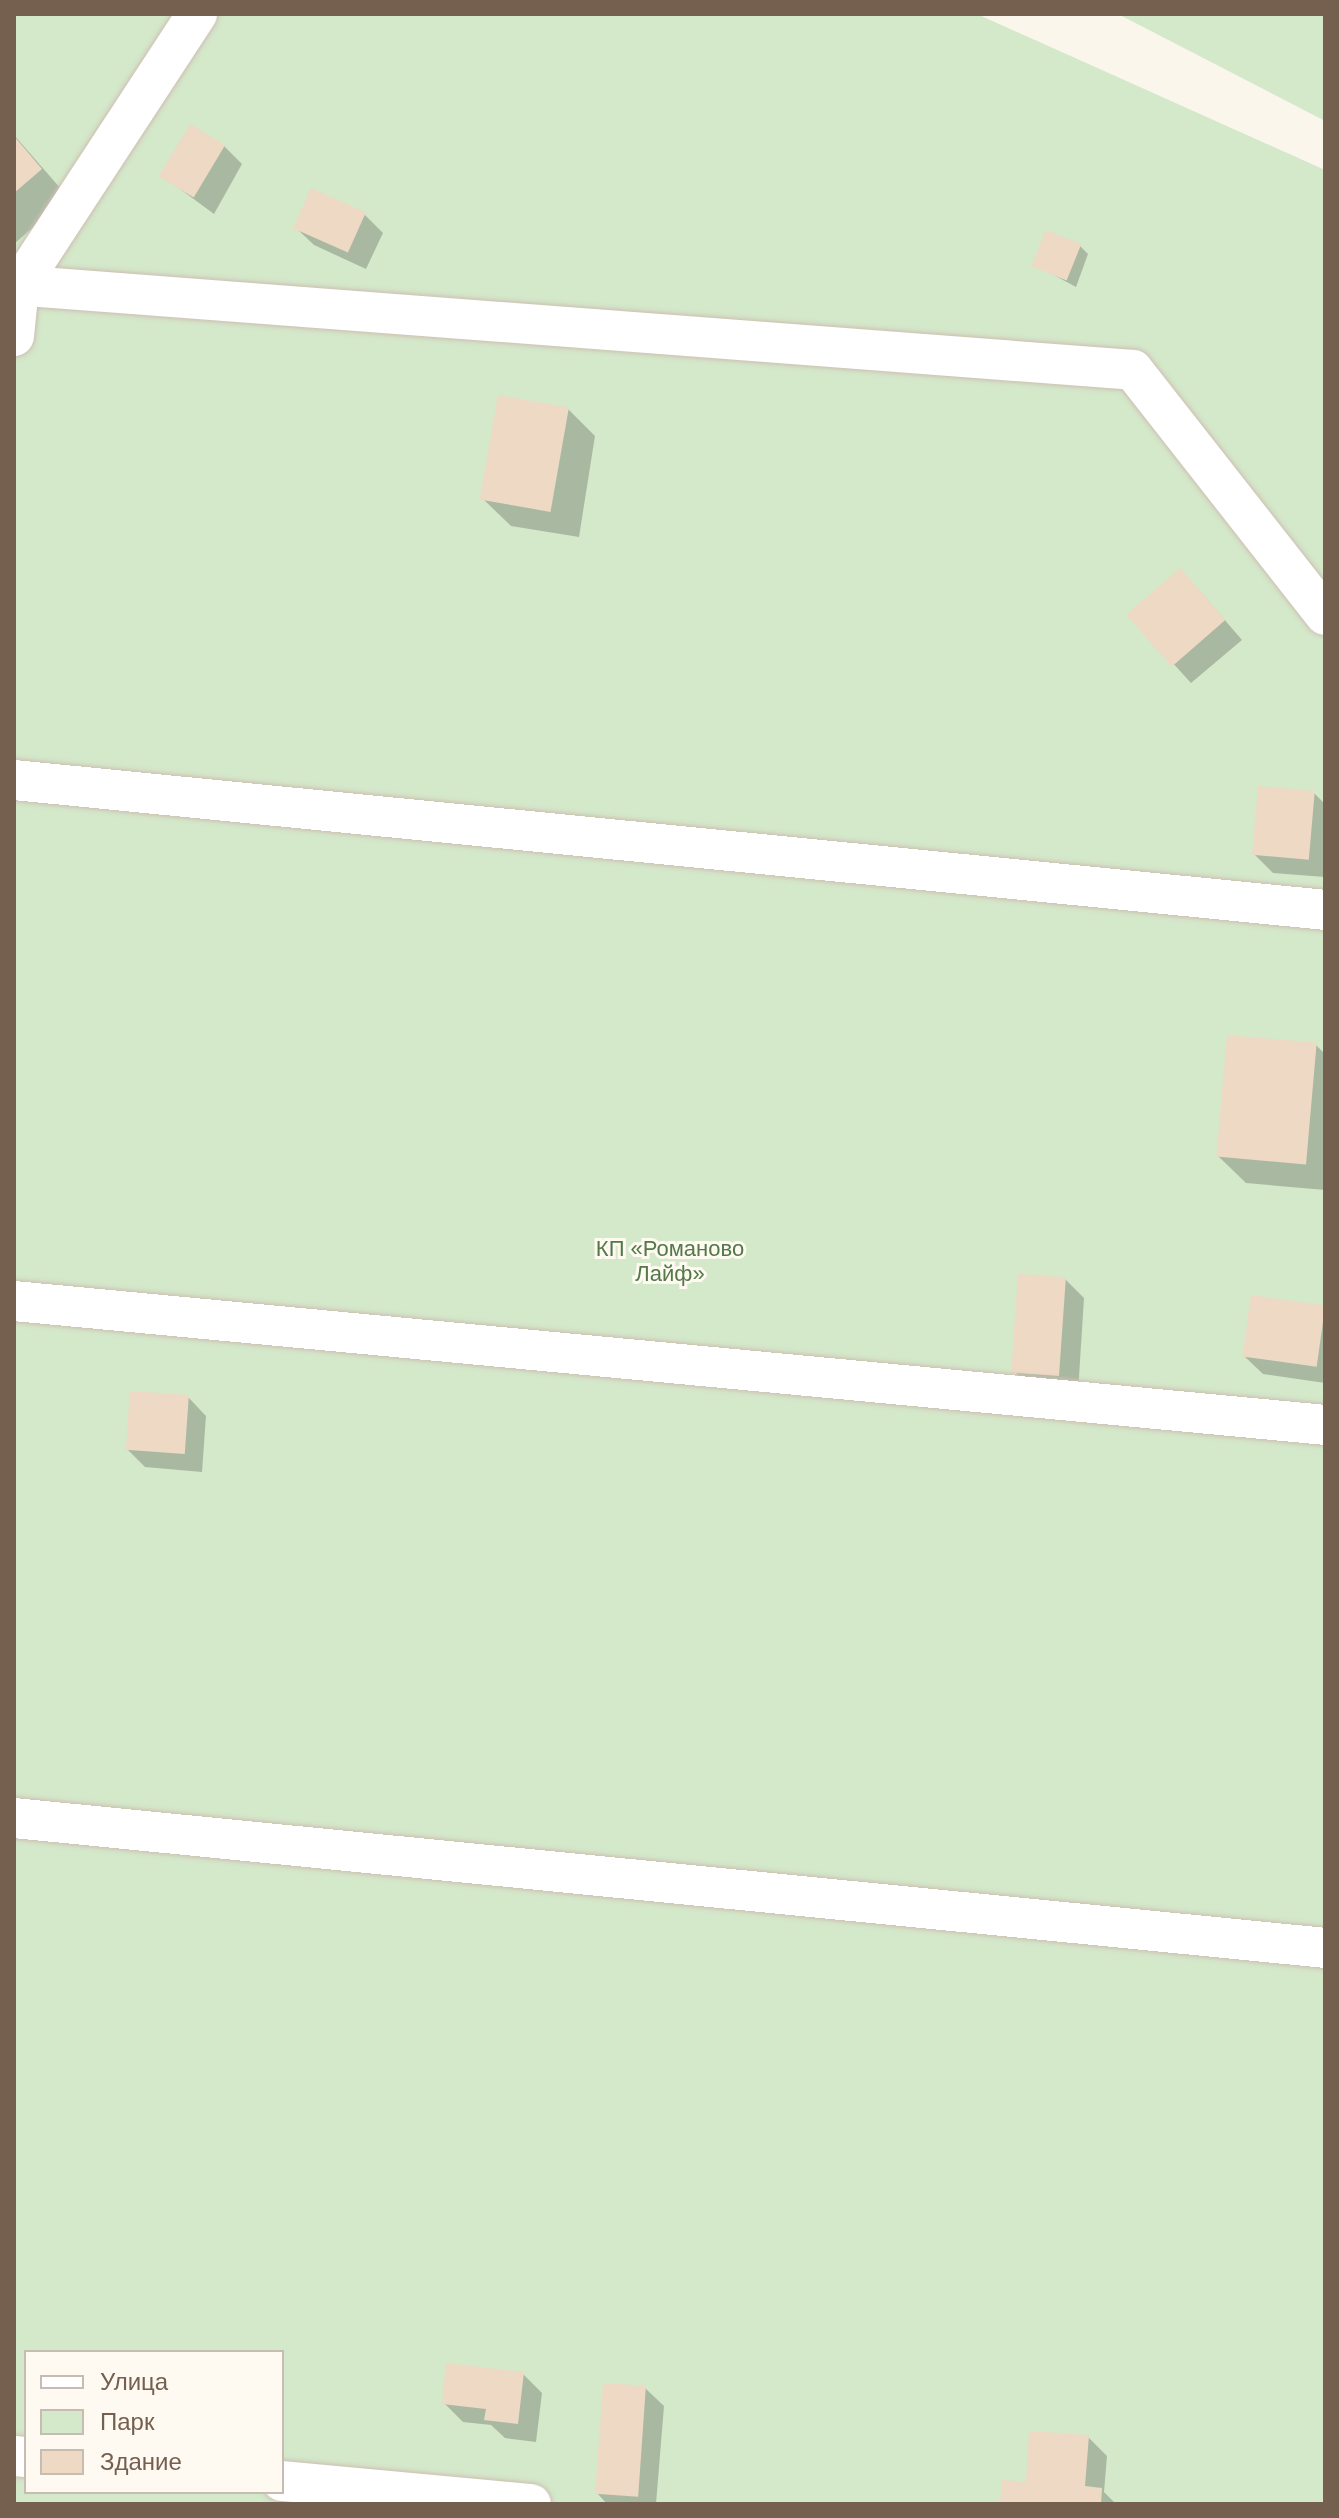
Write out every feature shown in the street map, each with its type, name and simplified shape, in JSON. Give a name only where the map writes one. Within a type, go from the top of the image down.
[{"type":"lane","points":[[14,336],[16,286],[197,14]]},
{"type":"lane","points":[[16,286],[1133,370],[1325,615]]},
{"type":"lane","points":[[14,780],[1325,910]]},
{"type":"lane","points":[[14,1301],[1325,1425]]},
{"type":"lane","points":[[14,1818],[1325,1948]]},
{"type":"lane","points":[[284,2481],[531,2504]]},
{"type":"green space","name":"КП «Романово Лайф»","points":[[14,14],[977,14],[1325,170],[1325,2504],[14,2504]]},
{"type":"green space","points":[[1118,14],[1325,14],[1325,121]]},
{"type":"building","points":[[190,124],[225,145],[194,197],[159,176]]},
{"type":"building","points":[[14,136],[42,169],[14,193]]},
{"type":"building","points":[[311,188],[366,212],[348,253],[293,228]]},
{"type":"building","points":[[1046,230],[1081,244],[1067,280],[1031,266]]},
{"type":"building","points":[[498,395],[569,408],[550,512],[480,499]]},
{"type":"building","points":[[1180,568],[1225,620],[1172,667],[1126,615]]},
{"type":"building","points":[[1258,786],[1315,791],[1309,860],[1252,855]]},
{"type":"building","points":[[1227,1035],[1317,1043],[1306,1164],[1216,1157]]},
{"type":"building","points":[[1018,1274],[1066,1277],[1059,1376],[1011,1373]]},
{"type":"building","points":[[1251,1295],[1325,1305],[1317,1367],[1242,1356]]},
{"type":"building","points":[[130,1391],[189,1395],[185,1454],[126,1450]]},
{"type":"building","points":[[446,2363],[524,2372],[518,2424],[484,2420],[486,2409],[442,2404]]},
{"type":"building","points":[[603,2383],[646,2386],[638,2497],[595,2494]]},
{"type":"building","points":[[1029,2431],[1089,2435],[1085,2486],[1102,2488],[1101,2504],[1000,2502],[1002,2480],[1026,2482]]}]
